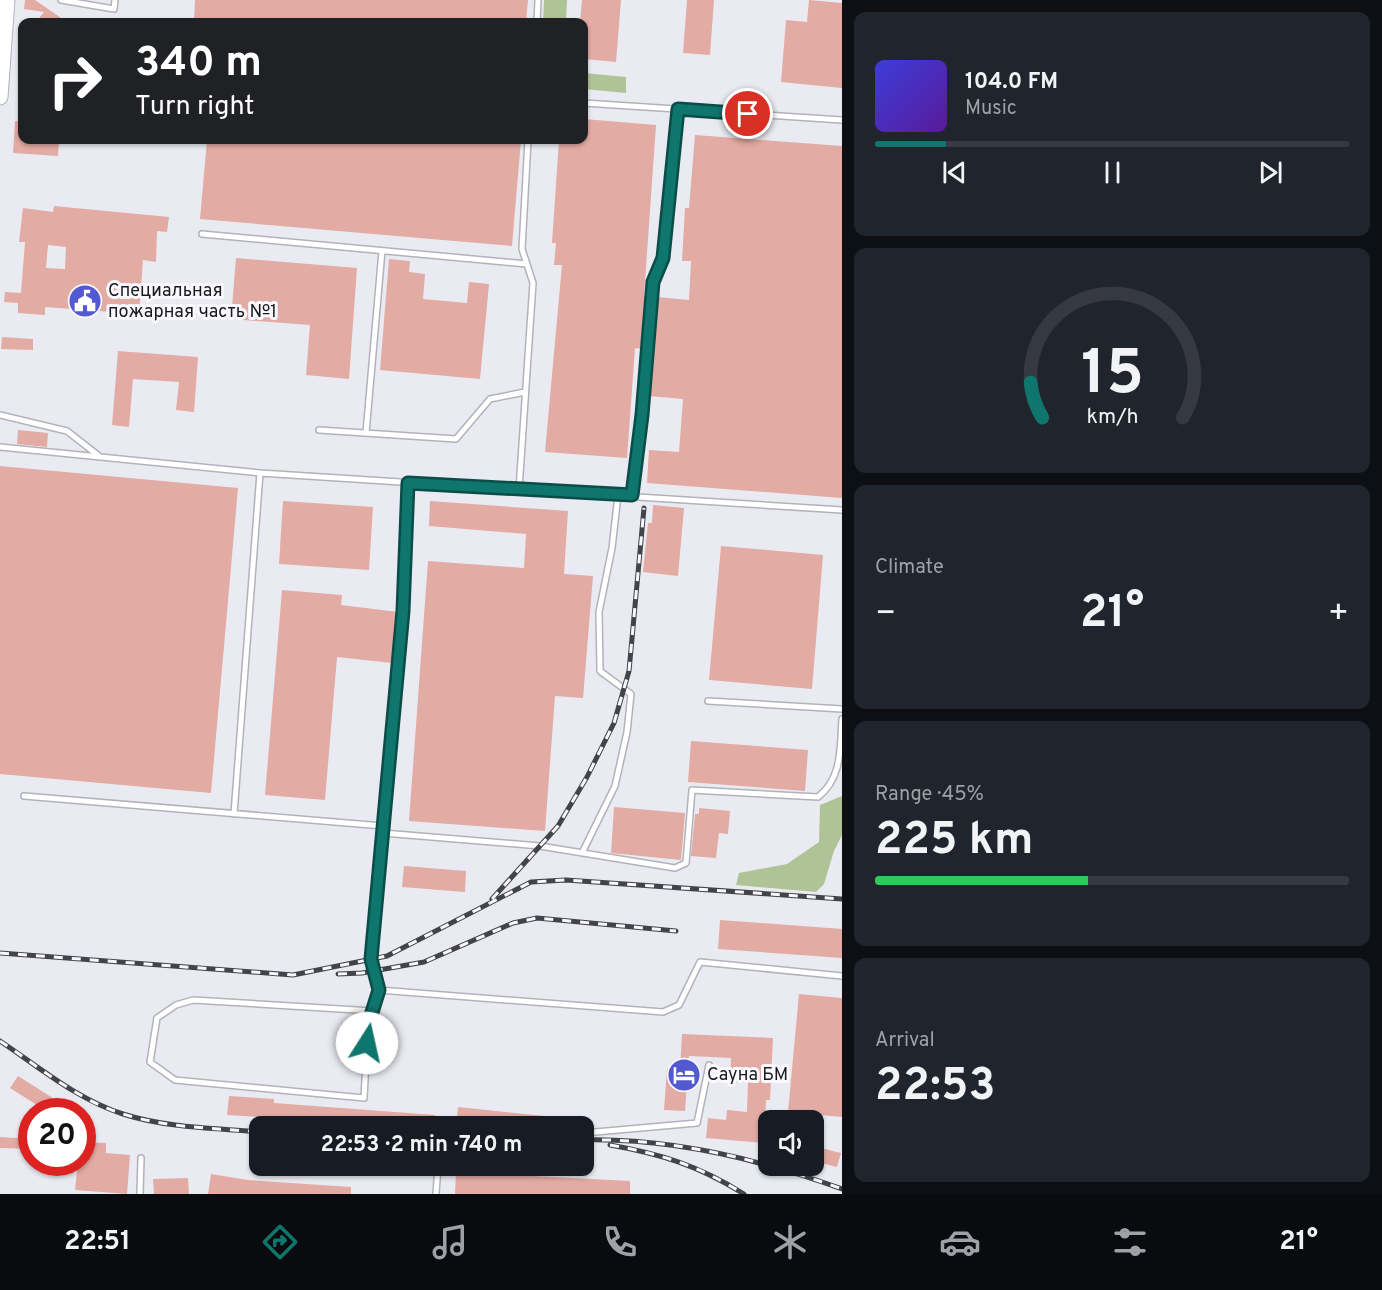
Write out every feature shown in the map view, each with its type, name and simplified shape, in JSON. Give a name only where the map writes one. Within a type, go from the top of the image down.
[{"type":"street","points":[[0,97],[6,0]]},
{"type":"lane","points":[[61,0],[114,9],[115,0]]},
{"type":"lane","points":[[537,18],[538,0]]},
{"type":"lane","points":[[588,103],[842,120]]},
{"type":"lane","points":[[632,495],[642,415],[653,282],[663,258],[678,109]]},
{"type":"lane","points":[[519,489],[533,283],[522,249],[528,144]]},
{"type":"lane","points":[[202,234],[527,264]]},
{"type":"lane","points":[[366,433],[382,251]]},
{"type":"lane","points":[[319,430],[456,439],[490,399],[525,392]]},
{"type":"lane","points":[[0,415],[67,431],[100,457]]},
{"type":"lane","points":[[0,447],[260,473],[842,510]]},
{"type":"lane","points":[[234,814],[260,473]]},
{"type":"lane","points":[[373,1011],[192,1000],[176,1005],[158,1018],[150,1062],[176,1080],[364,1098],[368,1025],[373,1011],[379,990],[371,959],[403,611],[408,483]]},
{"type":"lane","points":[[582,853],[615,786],[627,732],[631,694],[600,671],[599,612],[612,548],[618,495]]},
{"type":"lane","points":[[708,701],[842,709]]},
{"type":"lane","points":[[382,833],[540,846],[675,868],[686,863],[692,790],[818,797],[831,788],[838,775],[842,719]]},
{"type":"lane","points":[[24,796],[383,826]]},
{"type":"lane","points":[[379,990],[663,1012],[679,1005],[700,962],[842,976]]},
{"type":"lane","points":[[594,1132],[697,1123],[709,1065]]},
{"type":"lane","points":[[140,1194],[141,1158]]},
{"type":"lane","points":[[436,1194],[437,1176]]},
{"type":"green space","points":[[544,0],[567,0],[566,18],[543,18]]},
{"type":"green space","points":[[588,73],[626,77],[626,93],[588,89]]},
{"type":"green space","points":[[842,796],[842,835],[834,851],[824,884],[816,892],[736,885],[739,873],[787,864],[819,842],[820,805]]},
{"type":"building","points":[[25,0],[35,0],[61,18],[39,18],[44,12],[24,9]]},
{"type":"building","points":[[195,0],[528,0],[526,18],[194,18]]},
{"type":"building","points":[[582,0],[621,0],[616,62],[588,59],[588,18],[580,18]]},
{"type":"building","points":[[687,0],[714,0],[710,55],[683,53]]},
{"type":"building","points":[[809,0],[842,3],[842,88],[781,82],[786,20],[807,22]]},
{"type":"building","points":[[588,119],[656,125],[644,296],[647,297],[643,349],[635,348],[627,458],[545,452],[562,265],[554,265],[556,243],[552,243],[559,144],[588,144]]},
{"type":"building","points":[[15,121],[18,121],[18,144],[59,144],[58,156],[13,153]]},
{"type":"building","points":[[695,135],[842,146],[842,498],[647,483],[649,450],[679,452],[683,399],[649,396],[657,297],[689,300],[691,261],[682,261],[685,208],[689,208]]},
{"type":"building","points":[[207,144],[521,144],[512,246],[200,219]]},
{"type":"building","points":[[54,206],[169,217],[167,232],[157,231],[156,262],[143,260],[139,314],[45,307],[45,315],[18,313],[18,303],[4,302],[5,292],[21,293],[25,242],[19,242],[23,208],[53,212]],"holes":[[[48,245],[66,247],[65,269],[46,268]]]},
{"type":"building","points":[[236,258],[357,268],[349,379],[306,375],[310,325],[231,319]]},
{"type":"building","points":[[389,259],[410,261],[409,272],[425,274],[423,299],[467,303],[469,282],[489,284],[480,379],[380,370]]},
{"type":"building","points":[[2,337],[33,339],[33,350],[1,349]]},
{"type":"building","points":[[118,351],[198,357],[194,412],[176,410],[179,382],[133,379],[129,427],[112,425]]},
{"type":"building","points":[[18,430],[48,433],[47,447],[17,444]]},
{"type":"building","points":[[0,466],[238,488],[211,793],[0,774]]},
{"type":"building","points":[[283,501],[373,507],[369,570],[279,564]]},
{"type":"building","points":[[430,501],[568,511],[564,574],[593,576],[583,698],[555,696],[545,831],[409,821],[428,561],[524,568],[526,534],[429,526]]},
{"type":"building","points":[[653,505],[684,508],[678,576],[643,572],[648,523],[652,523]]},
{"type":"building","points":[[721,546],[823,555],[812,689],[709,680]]},
{"type":"building","points":[[282,590],[342,595],[341,605],[398,612],[392,663],[337,657],[325,800],[265,795]]},
{"type":"building","points":[[691,741],[808,750],[805,791],[688,782]]},
{"type":"building","points":[[614,807],[685,813],[681,860],[611,853]]},
{"type":"building","points":[[699,808],[730,811],[728,834],[719,833],[716,858],[691,856],[695,814],[699,814]]},
{"type":"building","points":[[404,866],[466,871],[465,892],[402,887]]},
{"type":"building","points":[[720,920],[842,929],[842,958],[718,949]]},
{"type":"building","points":[[799,994],[842,998],[842,1117],[824,1115],[824,1110],[788,1110]]},
{"type":"building","points":[[682,1034],[773,1038],[770,1100],[766,1100],[766,1110],[758,1110],[758,1142],[706,1138],[708,1118],[726,1120],[727,1110],[747,1112],[748,1083],[730,1082],[731,1058],[689,1056],[685,1111],[664,1110],[667,1069],[680,1070]]},
{"type":"building","points":[[18,1076],[53,1098],[26,1098],[10,1088]]},
{"type":"building","points":[[229,1096],[274,1099],[274,1103],[435,1115],[249,1116],[227,1115]]},
{"type":"building","points":[[458,1107],[544,1116],[457,1116]]},
{"type":"building","points":[[0,1137],[18,1138],[18,1149],[0,1148]]},
{"type":"building","points":[[96,1143],[106,1143],[106,1153],[130,1155],[127,1194],[75,1190],[76,1176],[96,1176]]},
{"type":"building","points":[[824,1149],[841,1153],[837,1167],[824,1164]]},
{"type":"building","points":[[211,1174],[248,1180],[351,1187],[351,1194],[208,1194]]},
{"type":"building","points":[[456,1176],[533,1176],[630,1181],[630,1194],[455,1194]]},
{"type":"building","points":[[188,1178],[189,1194],[154,1194],[153,1179]]},
{"type":"railway","points":[[492,899],[558,826],[587,777],[614,723],[629,671],[644,508]]},
{"type":"railway","points":[[0,953],[293,975],[387,956],[531,882],[566,880],[842,899]]},
{"type":"railway","points":[[338,974],[362,973],[424,962],[513,923],[537,918],[676,931]]},
{"type":"railway","points":[[0,1041],[75,1092],[106,1108],[140,1119],[174,1125],[249,1131]]},
{"type":"railway","points":[[594,1140],[650,1143],[715,1152],[779,1168],[842,1189]]},
{"type":"railway","points":[[610,1145],[680,1162],[744,1194]]},
{"type":"place","name":"Специальная пожарная часть №1","points":[[85,301]]},
{"type":"place","name":"Сауна БМ","points":[[684,1075]]},
{"type":"route","points":[[367,1043],[368,1025],[379,990],[371,959],[403,611],[408,483],[632,495],[642,415],[653,282],[663,258],[678,109],[748,114]]}]
